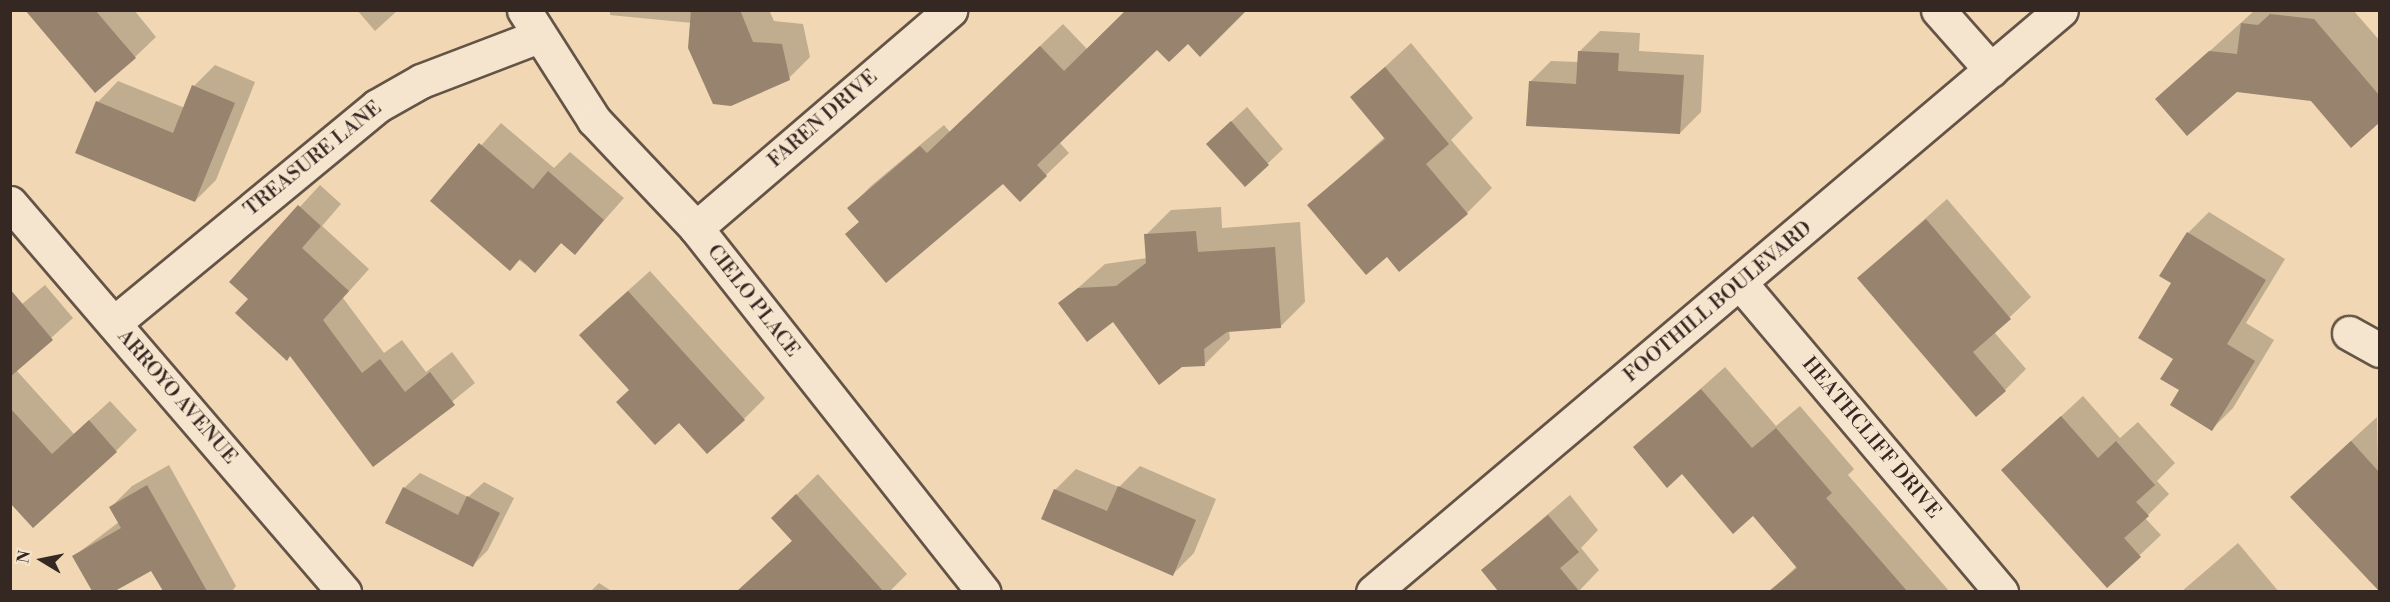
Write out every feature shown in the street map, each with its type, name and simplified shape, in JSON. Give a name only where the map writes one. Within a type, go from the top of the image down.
[{"type":"street","name":"FAREN DRIVE","points":[[696,228],[950,10]]},
{"type":"street","points":[[1938,10],[1991,70]]},
{"type":"street","name":"FOOTHILL BOULEVARD","points":[[1373,591],[1742,284],[2061,10]]},
{"type":"street","name":"CIELO PLACE","points":[[530,24],[594,120],[696,228],[983,591]]},
{"type":"street","name":"TREASURE LANE","points":[[114,323],[377,106],[530,24]]},
{"type":"street","name":"ARROYO AVENUE","points":[[10,203],[344,591]]},
{"type":"street","name":"HEATHCLIFF DRIVE","points":[[1742,284],[2001,591]]},
{"type":"street","points":[[2349,333],[2379,350]]},
{"type":"building","points":[[25,10],[95,10],[136,58],[95,93]]},
{"type":"building","points":[[691,10],[740,10],[753,42],[782,44],[790,80],[731,106],[713,104],[688,48]]},
{"type":"building","points":[[1126,10],[1247,10],[1200,57],[1188,44],[1169,62],[1157,50],[1037,165],[1047,176],[1020,202],[1003,184],[886,283],[845,234],[859,222],[847,208],[920,146],[927,153],[1040,46],[1064,71]]},
{"type":"building","points":[[2270,14],[2314,19],[2379,95],[2379,123],[2351,148],[2311,101],[2237,92],[2187,136],[2155,99],[2209,51],[2237,54],[2241,23],[2258,25]]},
{"type":"building","points":[[1578,51],[1619,53],[1618,71],[1684,75],[1680,134],[1526,126],[1529,81],[1576,84]]},
{"type":"building","points":[[1385,67],[1449,144],[1426,164],[1468,214],[1399,272],[1387,257],[1366,275],[1307,205],[1385,139],[1350,97]]},
{"type":"building","points":[[192,85],[235,103],[195,202],[75,153],[96,101],[173,133]]},
{"type":"building","points":[[1231,121],[1269,165],[1245,187],[1206,144]]},
{"type":"building","points":[[479,143],[533,189],[548,171],[604,220],[575,255],[561,243],[535,273],[520,259],[510,271],[430,201]]},
{"type":"building","points":[[298,205],[321,226],[302,248],[349,291],[323,320],[362,373],[380,359],[405,392],[430,372],[455,405],[373,467],[290,356],[287,361],[235,313],[248,299],[229,282]]},
{"type":"building","points":[[1926,219],[2011,319],[1973,352],[2006,391],[1976,417],[1857,278]]},
{"type":"building","points":[[1196,231],[1198,252],[1275,247],[1281,328],[1227,332],[1204,349],[1205,366],[1182,367],[1159,385],[1113,322],[1087,342],[1058,303],[1078,288],[1116,286],[1146,263],[1144,234]]},
{"type":"building","points":[[2187,232],[2266,280],[2227,344],[2255,361],[2212,431],[2170,405],[2179,390],[2160,379],[2173,359],[2138,338],[2171,283],[2159,276]]},
{"type":"building","points":[[10,289],[53,340],[10,377]]},
{"type":"building","points":[[628,291],[745,420],[707,454],[679,423],[655,445],[616,402],[629,390],[579,335]]},
{"type":"building","points":[[1701,389],[1752,448],[1776,428],[1832,493],[1826,498],[1907,591],[1769,591],[1797,568],[1753,516],[1733,534],[1682,474],[1667,488],[1633,447]]},
{"type":"building","points":[[10,408],[52,454],[89,420],[117,452],[33,528],[10,503]]},
{"type":"building","points":[[2061,416],[2098,458],[2116,441],[2155,485],[2136,502],[2149,516],[2124,538],[2141,557],[2107,588],[2001,470]]},
{"type":"building","points":[[2351,441],[2379,472],[2379,591],[2290,497]]},
{"type":"building","points":[[147,485],[207,591],[163,591],[151,571],[115,591],[92,591],[72,556],[121,528],[109,507]]},
{"type":"building","points":[[1118,486],[1196,520],[1173,576],[1041,519],[1054,489],[1107,511]]},
{"type":"building","points":[[403,487],[458,515],[467,496],[500,513],[473,567],[385,523]]},
{"type":"building","points":[[796,494],[883,591],[737,591],[792,541],[771,518]]},
{"type":"building","points":[[1548,515],[1579,552],[1560,568],[1579,591],[1498,591],[1481,570]]}]
